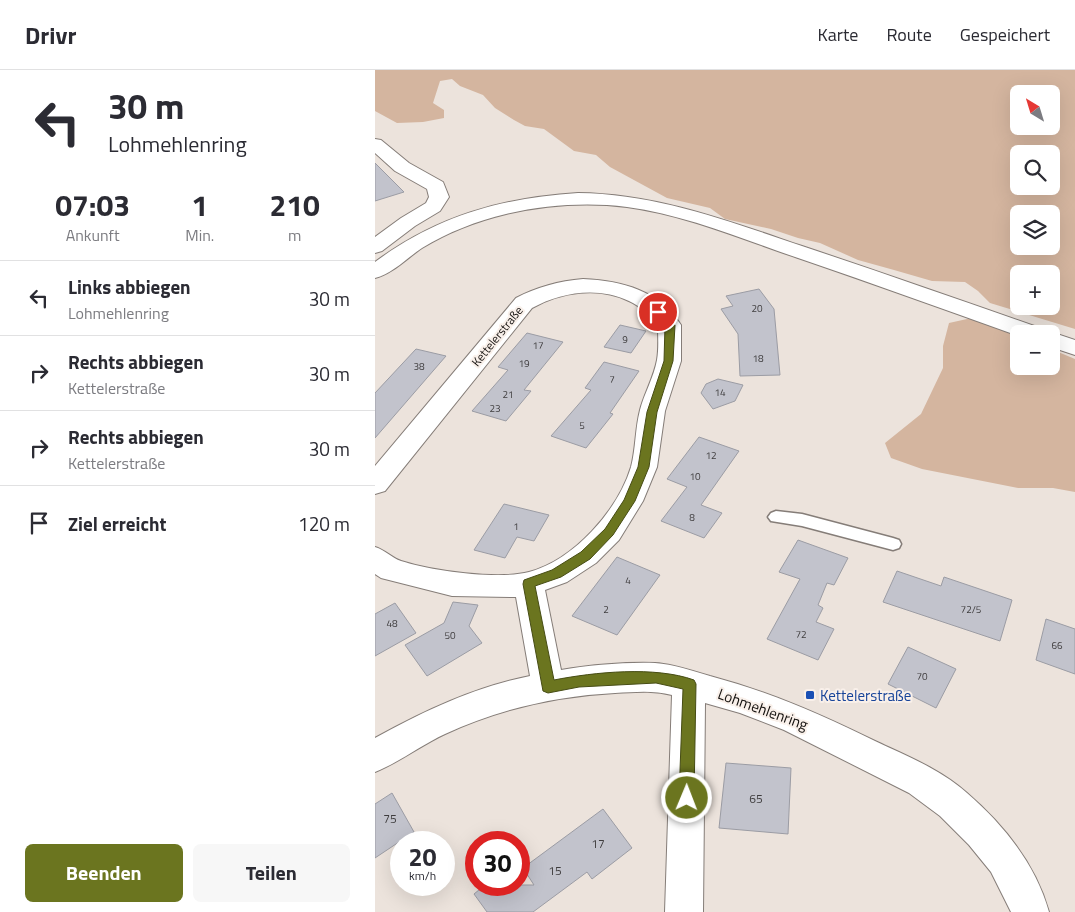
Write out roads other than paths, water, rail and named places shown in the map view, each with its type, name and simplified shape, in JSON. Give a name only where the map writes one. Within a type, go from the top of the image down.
[{"type":"street","points":[[375,144],[402,167],[436,186],[439,197],[433,207],[408,222],[375,247]]},
{"type":"street","points":[[375,272],[399,253],[429,235],[459,222],[522,205],[584,199],[617,200],[648,204],[696,217],[944,300],[1011,325]]},
{"type":"street","name":"Kettelerstraße","points":[[375,484],[524,303],[536,295],[558,288],[580,285],[603,287],[638,296],[658,312],[670,325],[669,361],[652,412],[644,467],[629,501],[609,532],[586,555],[556,574],[529,584],[501,586],[452,584],[391,570],[375,558]]},
{"type":"street","points":[[1060,342],[1075,348]]},
{"type":"street","points":[[529,584],[548,687]]},
{"type":"street","name":"Lohmehlenring","points":[[375,756],[433,723],[504,696],[579,681],[656,677],[689,684],[742,699],[796,719],[922,781],[953,804],[1004,859],[1027,901],[1030,912]]},
{"type":"street","points":[[684,912],[689,684]]},
{"type":"lane","points":[[776,517],[802,520],[893,544]]},
{"type":"place","name":"Kettelerstraße","points":[[810,695]]}]
